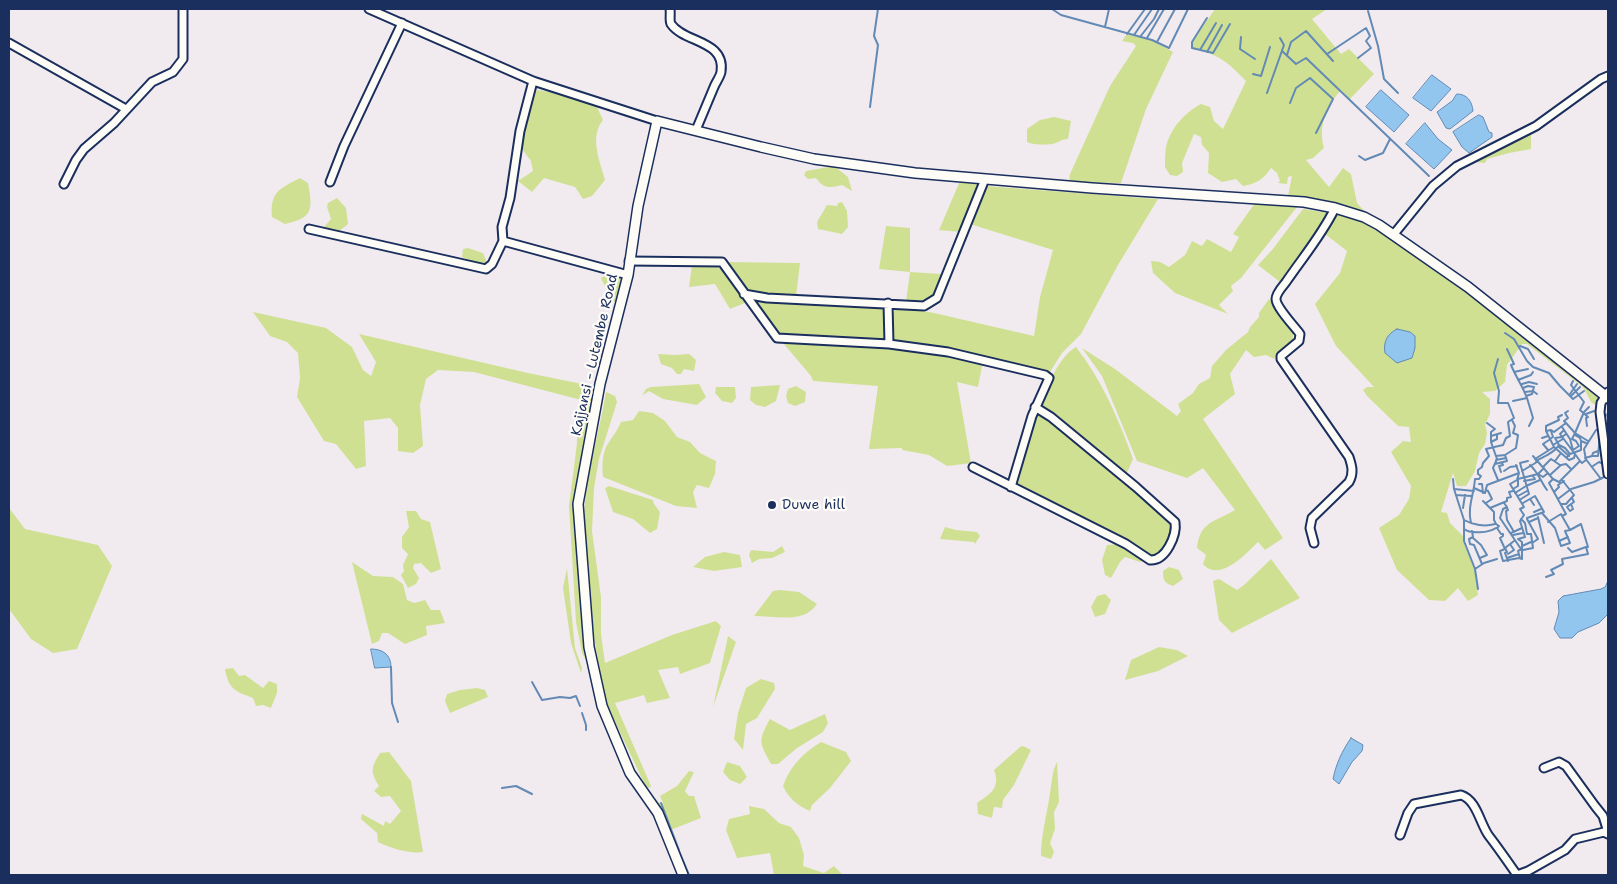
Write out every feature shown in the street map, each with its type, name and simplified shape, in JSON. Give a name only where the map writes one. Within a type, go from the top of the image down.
[{"type":"street","points":[[64,184],[76,160],[84,150],[152,82],[173,72],[183,59],[183,9]]},
{"type":"street","points":[[369,9],[533,81],[657,121],[761,147],[841,163],[915,173],[1304,202],[1335,208],[1364,218],[1394,234],[1468,287],[1607,395],[1600,412],[1608,474]]},
{"type":"street","points":[[670,9],[672,26],[706,44],[717,54],[720,61],[721,73],[696,130]]},
{"type":"street","points":[[330,182],[344,146],[402,23]]},
{"type":"street","points":[[9,43],[126,109]]},
{"type":"street","points":[[1394,234],[1433,186],[1457,166],[1536,126],[1601,79],[1608,76]]},
{"type":"street","points":[[309,229],[486,268],[492,264],[503,241],[502,228],[510,198],[520,131],[533,81]]},
{"type":"street","name":"Kajjansi - Lutembe Road","points":[[657,121],[638,206],[628,275],[600,384],[578,504],[589,647],[602,706],[630,773],[658,813],[683,875]]},
{"type":"street","points":[[744,294],[767,298],[924,306],[937,298],[985,179]]},
{"type":"street","points":[[1314,543],[1310,528],[1312,518],[1349,482],[1352,476],[1352,467],[1349,457],[1281,359],[1284,353],[1299,341],[1300,334],[1278,305],[1276,299],[1277,294],[1294,269],[1322,233],[1335,208]]},
{"type":"street","points":[[503,241],[628,275]]},
{"type":"street","points":[[629,261],[722,262],[777,338],[889,344],[967,356],[1049,378],[1035,407],[1012,487]]},
{"type":"street","points":[[888,304],[889,344]]},
{"type":"street","points":[[973,467],[1126,544],[1150,560],[1161,556],[1172,542],[1175,533],[1175,522],[1051,417],[1035,407]]},
{"type":"street","points":[[1400,836],[1408,813],[1414,804],[1461,794],[1466,796],[1480,817],[1488,835],[1517,875],[1528,871],[1565,850],[1576,839],[1604,832],[1608,833],[1600,810],[1595,806],[1566,766],[1558,762],[1544,768]]},
{"type":"green space","points":[[1215,9],[1327,9],[1312,19],[1341,54],[1349,49],[1374,74],[1350,99],[1341,90],[1336,96],[1327,110],[1323,124],[1322,140],[1324,148],[1313,158],[1306,160],[1329,187],[1343,168],[1351,174],[1357,203],[1367,214],[1340,205],[1288,196],[1292,176],[1288,177],[1287,184],[1278,183],[1280,181],[1277,173],[1271,168],[1262,178],[1248,185],[1243,186],[1236,179],[1222,182],[1208,173],[1209,153],[1202,145],[1201,137],[1194,134],[1182,163],[1183,172],[1177,176],[1170,175],[1165,167],[1166,147],[1171,134],[1179,122],[1201,104],[1210,107],[1214,121],[1223,129],[1246,81],[1222,60],[1209,53],[1192,48],[1192,42]]},
{"type":"green space","points":[[1127,34],[1152,40],[1173,52],[1146,109],[1121,183],[1069,182],[1070,174],[1110,86],[1136,46],[1133,43],[1122,41]]},
{"type":"green space","points":[[537,90],[570,95],[597,107],[603,120],[599,127],[596,141],[598,157],[605,180],[592,196],[583,199],[575,187],[544,178],[532,192],[518,181],[533,171],[531,161],[522,149],[523,124],[529,104]]},
{"type":"green space","points":[[1054,117],[1071,121],[1068,139],[1049,144],[1027,142],[1027,129],[1040,120]]},
{"type":"green space","points":[[1531,131],[1531,149],[1487,159],[1485,163],[1474,162]]},
{"type":"green space","points":[[834,166],[848,177],[852,191],[842,185],[824,186],[816,178],[808,179],[804,175],[806,171]]},
{"type":"green space","points":[[300,178],[308,183],[309,211],[301,219],[285,224],[272,217],[274,197],[286,185]]},
{"type":"green space","points":[[960,181],[979,183],[980,186],[961,232],[939,230]]},
{"type":"green space","points":[[985,186],[1158,199],[1118,265],[1081,334],[1062,353],[1050,372],[965,351],[896,343],[891,339],[893,313],[899,307],[1034,336],[1040,297],[1053,250],[970,224]]},
{"type":"green space","points":[[337,198],[346,208],[348,224],[337,233],[324,229],[331,219],[327,207],[328,203]]},
{"type":"green space","points":[[842,202],[847,211],[848,227],[842,234],[818,229],[817,222],[827,205],[837,206],[838,203]]},
{"type":"green space","points":[[1255,203],[1297,207],[1241,278],[1231,286],[1233,291],[1219,305],[1228,314],[1175,293],[1153,273],[1151,261],[1160,262],[1169,267],[1185,255],[1192,241],[1202,246],[1207,239],[1231,252],[1239,237],[1233,234]]},
{"type":"green space","points":[[1303,209],[1329,213],[1319,235],[1280,282],[1258,265],[1272,250]]},
{"type":"green space","points":[[1336,214],[1355,218],[1392,239],[1502,319],[1600,397],[1597,406],[1591,402],[1583,387],[1527,344],[1522,344],[1507,365],[1505,382],[1495,391],[1482,392],[1490,399],[1490,414],[1485,425],[1487,433],[1485,444],[1479,453],[1475,471],[1466,486],[1457,486],[1453,473],[1441,512],[1447,513],[1450,523],[1463,536],[1465,546],[1475,569],[1478,595],[1468,601],[1458,588],[1445,601],[1429,600],[1397,570],[1379,528],[1399,515],[1409,499],[1411,486],[1391,452],[1403,441],[1411,442],[1409,427],[1398,426],[1367,396],[1363,390],[1367,387],[1374,387],[1336,346],[1315,304],[1340,273],[1347,251],[1325,234]]},
{"type":"green space","points":[[886,226],[910,228],[910,272],[879,269]]},
{"type":"green space","points":[[468,248],[483,253],[487,263],[483,266],[462,257],[463,249]]},
{"type":"green space","points":[[725,262],[800,263],[796,297],[747,292]]},
{"type":"green space","points":[[692,265],[714,265],[728,274],[745,303],[730,309],[715,284],[689,287]]},
{"type":"green space","points":[[910,272],[942,274],[936,292],[926,303],[906,302]]},
{"type":"green space","points":[[608,274],[617,275],[622,280],[620,294],[616,302],[612,301],[601,278]]},
{"type":"green space","points":[[753,298],[884,308],[885,339],[884,342],[842,337],[782,336],[774,333]]},
{"type":"green space","points":[[1269,299],[1293,330],[1293,340],[1274,359],[1266,355],[1254,357],[1246,350],[1230,374],[1235,394],[1203,419],[1283,538],[1265,550],[1258,542],[1232,565],[1224,569],[1209,569],[1203,564],[1206,555],[1197,548],[1201,532],[1210,523],[1235,510],[1203,468],[1187,478],[1137,461],[1102,376],[1082,348],[1115,369],[1177,416],[1181,411],[1178,404],[1193,393],[1199,384],[1210,378],[1212,366],[1226,350],[1248,332]]},
{"type":"green space","points":[[253,312],[326,328],[352,347],[363,370],[371,376],[376,362],[359,334],[597,387],[575,522],[589,661],[587,662],[582,653],[576,622],[569,506],[577,443],[577,421],[581,400],[474,372],[438,370],[426,379],[420,405],[423,446],[413,453],[398,451],[398,428],[390,418],[364,421],[366,466],[356,469],[336,444],[324,441],[297,397],[300,378],[298,353],[287,342],[270,336]]},
{"type":"green space","points":[[785,341],[880,345],[983,361],[978,387],[957,382],[971,463],[947,466],[929,455],[902,450],[902,448],[869,449],[878,386],[813,381],[811,376],[783,343]]},
{"type":"green space","points":[[1076,347],[1102,387],[1128,444],[1133,459],[1126,475],[1038,407],[1059,365],[1070,351]]},
{"type":"green space","points":[[658,354],[689,354],[696,360],[694,371],[684,369],[681,374],[677,374],[672,368],[661,364]]},
{"type":"green space","points":[[699,384],[706,397],[697,405],[663,399],[649,391],[642,396],[646,389],[651,387]]},
{"type":"green space","points":[[780,385],[776,401],[765,407],[756,405],[750,400],[751,387]]},
{"type":"green space","points":[[796,386],[806,392],[805,402],[795,406],[788,403],[786,396],[788,389]]},
{"type":"green space","points":[[716,387],[735,387],[736,398],[732,403],[722,401],[715,393]]},
{"type":"green space","points":[[606,392],[615,396],[617,402],[599,459],[594,488],[592,531],[601,597],[601,634],[605,663],[672,635],[716,621],[721,626],[710,663],[680,674],[678,667],[658,670],[670,698],[647,703],[644,695],[615,703],[651,786],[649,788],[646,787],[607,705],[602,688],[594,636],[584,516],[590,469]]},
{"type":"green space","points":[[1036,410],[1058,425],[1172,522],[1171,538],[1158,554],[1154,557],[1150,556],[1128,541],[1057,508],[1017,484],[1016,478]]},
{"type":"green space","points":[[639,411],[653,413],[665,421],[677,437],[690,442],[700,453],[716,461],[715,474],[709,488],[697,485],[693,492],[697,508],[676,506],[603,477],[606,447],[621,422],[633,420]]},
{"type":"green space","points":[[609,486],[653,500],[660,512],[657,529],[650,533],[633,519],[613,512],[605,488]]},
{"type":"green space","points":[[9,508],[25,529],[98,545],[112,566],[77,649],[53,653],[31,639],[9,609]]},
{"type":"green space","points":[[406,511],[416,511],[421,519],[430,522],[441,569],[431,573],[421,563],[414,564],[413,568],[419,578],[416,584],[408,588],[401,575],[404,571],[403,565],[408,554],[402,548],[402,537],[409,527]]},
{"type":"green space","points":[[945,527],[977,532],[980,536],[975,544],[974,542],[940,539]]},
{"type":"green space","points":[[1121,544],[1144,560],[1140,562],[1125,557],[1111,578],[1105,575],[1102,560],[1107,545]]},
{"type":"green space","points":[[782,546],[785,552],[772,558],[759,559],[752,563],[749,555],[751,550],[773,552]]},
{"type":"green space","points":[[724,552],[740,555],[742,567],[714,571],[693,567],[705,557]]},
{"type":"green space","points":[[1271,559],[1300,598],[1232,633],[1219,620],[1213,581],[1219,579],[1237,590]]},
{"type":"green space","points":[[352,562],[373,576],[393,577],[403,584],[407,600],[414,603],[425,600],[431,610],[440,610],[445,623],[426,626],[427,635],[405,644],[388,633],[382,633],[379,641],[372,644]]},
{"type":"green space","points":[[1169,567],[1179,570],[1183,579],[1173,586],[1168,584],[1163,577],[1163,571]]},
{"type":"green space","points":[[567,568],[575,648],[582,668],[581,673],[571,643],[563,588]]},
{"type":"green space","points":[[773,591],[799,592],[817,604],[805,614],[797,617],[754,616]]},
{"type":"green space","points":[[1105,594],[1111,600],[1105,614],[1095,617],[1091,607],[1097,596]]},
{"type":"green space","points":[[728,636],[736,642],[713,707]]},
{"type":"green space","points":[[1159,647],[1177,650],[1188,656],[1158,671],[1125,680],[1131,660]]},
{"type":"green space","points":[[233,668],[239,676],[245,675],[263,688],[269,681],[277,684],[277,693],[271,708],[263,705],[256,706],[253,698],[231,686],[225,669]]},
{"type":"green space","points":[[761,679],[774,683],[775,689],[757,718],[746,724],[743,750],[734,739],[738,713],[746,688]]},
{"type":"green space","points":[[477,688],[485,690],[488,697],[450,713],[445,701],[447,694]]},
{"type":"green space","points":[[825,714],[828,723],[823,732],[797,748],[778,764],[771,764],[762,747],[763,733],[770,719],[790,730]]},
{"type":"green space","points":[[821,742],[846,752],[851,761],[830,788],[812,805],[810,811],[794,801],[783,786],[789,772],[798,761]]},
{"type":"green space","points":[[1023,746],[1031,750],[1014,785],[1003,800],[1002,808],[994,807],[992,818],[978,814],[977,803],[990,793],[995,786],[996,776],[994,770]]},
{"type":"green space","points":[[389,752],[411,781],[423,852],[400,850],[378,842],[377,833],[361,819],[362,814],[384,826],[385,821],[390,824],[401,811],[390,796],[381,797],[374,791],[379,786],[374,777],[373,766],[380,753]]},
{"type":"green space","points":[[727,762],[740,766],[747,777],[740,784],[730,780],[723,772]]},
{"type":"green space","points":[[1057,762],[1059,802],[1054,812],[1055,829],[1050,843],[1054,852],[1051,859],[1041,856],[1041,848],[1052,777]]},
{"type":"green space","points":[[689,771],[694,772],[685,791],[689,796],[694,796],[701,818],[668,831],[655,802],[656,799],[659,803],[663,803],[660,796],[677,786]]},
{"type":"green space","points":[[749,806],[764,809],[779,823],[791,827],[799,838],[804,855],[803,866],[824,873],[834,866],[843,875],[774,875],[770,853],[737,858],[726,830],[729,819],[750,814]]},
{"type":"water","points":[[1432,75],[1451,89],[1431,111],[1413,98]]},
{"type":"water","points":[[1381,90],[1409,115],[1394,132],[1366,107]]},
{"type":"water","points":[[1457,94],[1464,95],[1468,99],[1473,111],[1450,129],[1446,128],[1437,112],[1452,101]]},
{"type":"water","points":[[1479,115],[1483,117],[1489,132],[1492,133],[1492,137],[1469,153],[1462,147],[1453,132]]},
{"type":"water","points":[[1425,123],[1438,139],[1452,150],[1434,169],[1406,144]]},
{"type":"water","points":[[1397,329],[1410,332],[1415,336],[1415,348],[1412,358],[1397,363],[1385,353],[1385,342],[1388,336]]},
{"type":"water","points":[[1608,581],[1608,614],[1599,623],[1578,632],[1572,638],[1560,638],[1554,629],[1559,612],[1558,601],[1563,596],[1601,589],[1605,587]]},
{"type":"water","points":[[371,649],[385,653],[391,662],[391,667],[375,668]]},
{"type":"water","points":[[1351,738],[1363,745],[1362,751],[1352,762],[1339,784],[1333,779],[1334,773]]},
{"type":"waterway","points":[[870,107],[878,45],[874,36],[878,9]]},
{"type":"waterway","points":[[1052,9],[1061,15],[1152,40],[1169,48],[1188,9]]},
{"type":"waterway","points":[[1105,27],[1109,9]]},
{"type":"waterway","points":[[1127,34],[1145,9]]},
{"type":"waterway","points":[[1134,35],[1152,9]]},
{"type":"waterway","points":[[1140,37],[1159,9]]},
{"type":"waterway","points":[[1147,38],[1164,9]]},
{"type":"waterway","points":[[1157,42],[1175,9]]},
{"type":"waterway","points":[[1368,11],[1378,46],[1384,79],[1398,93]]},
{"type":"waterway","points":[[1207,18],[1192,42],[1192,48],[1213,53],[1230,24]]},
{"type":"waterway","points":[[1200,50],[1216,23]]},
{"type":"waterway","points":[[1207,52],[1222,25]]},
{"type":"waterway","points":[[1327,54],[1366,28],[1370,36],[1366,41],[1371,48],[1358,58]]},
{"type":"waterway","points":[[1287,55],[1291,42],[1306,31],[1333,61]]},
{"type":"waterway","points":[[1241,37],[1240,49],[1255,59]]},
{"type":"waterway","points":[[1267,93],[1284,45],[1280,38]]},
{"type":"waterway","points":[[1253,74],[1261,76],[1270,47]]},
{"type":"waterway","points":[[1282,51],[1296,64],[1306,58],[1429,176]]},
{"type":"waterway","points":[[1290,103],[1296,88],[1310,78],[1333,99],[1316,133]]},
{"type":"waterway","points":[[1359,156],[1365,160],[1383,153],[1390,139]]},
{"type":"waterway","points":[[1505,333],[1514,339],[1527,361],[1533,367],[1549,373],[1573,399],[1584,391]]},
{"type":"waterway","points":[[1520,346],[1528,349],[1534,359]]},
{"type":"waterway","points":[[1507,349],[1514,364],[1511,365],[1527,398],[1513,401]]},
{"type":"waterway","points":[[1471,523],[1470,506],[1475,479],[1479,479],[1481,476],[1478,474],[1478,470],[1489,456],[1486,449],[1503,445],[1506,438],[1510,436],[1508,422],[1514,418],[1508,403],[1498,403],[1499,391],[1494,373],[1498,359]]},
{"type":"waterway","points":[[1514,372],[1528,369]]},
{"type":"waterway","points":[[1518,380],[1531,375],[1533,372]]},
{"type":"waterway","points":[[1573,381],[1571,385],[1584,402],[1580,410],[1588,417],[1586,418],[1587,426]]},
{"type":"waterway","points":[[1522,384],[1529,382],[1537,384]]},
{"type":"waterway","points":[[1570,394],[1577,384]]},
{"type":"waterway","points":[[1523,388],[1528,386],[1534,387],[1532,394],[1526,396]]},
{"type":"waterway","points":[[1571,396],[1580,387]]},
{"type":"waterway","points":[[1525,392],[1533,391],[1537,394]]},
{"type":"waterway","points":[[1527,398],[1533,418],[1529,426]]},
{"type":"waterway","points":[[1588,441],[1575,433],[1584,412],[1589,407]]},
{"type":"waterway","points":[[1554,447],[1546,431],[1551,430],[1554,432],[1566,423],[1564,421],[1568,418],[1565,413],[1568,411]]},
{"type":"waterway","points":[[1586,414],[1594,411]]},
{"type":"waterway","points":[[1608,413],[1608,418]]},
{"type":"waterway","points":[[1546,431],[1546,426],[1559,420],[1558,417],[1562,415]]},
{"type":"waterway","points":[[1495,464],[1507,461],[1505,455],[1516,448],[1518,435],[1513,433],[1515,426],[1512,420]]},
{"type":"waterway","points":[[1487,423],[1495,429],[1491,432],[1491,442],[1497,459],[1493,468],[1498,480]]},
{"type":"waterway","points":[[1566,423],[1575,433],[1572,439],[1579,446],[1573,450]]},
{"type":"waterway","points":[[1608,424],[1605,426],[1608,434]]},
{"type":"waterway","points":[[1562,427],[1564,430],[1560,434],[1575,454]]},
{"type":"waterway","points":[[1564,430],[1570,439],[1573,450]]},
{"type":"waterway","points":[[1533,456],[1553,479],[1559,482],[1580,461],[1582,463],[1586,460],[1584,449],[1596,430],[1600,430]]},
{"type":"waterway","points":[[1550,439],[1553,437],[1551,431]]},
{"type":"waterway","points":[[1491,436],[1501,433]]},
{"type":"waterway","points":[[1536,461],[1555,450],[1559,445],[1555,438],[1566,434]]},
{"type":"waterway","points":[[1592,456],[1598,456],[1600,434]]},
{"type":"waterway","points":[[1491,442],[1497,439],[1497,435]]},
{"type":"waterway","points":[[1575,435],[1581,441]]},
{"type":"waterway","points":[[1542,438],[1548,436]]},
{"type":"waterway","points":[[1553,445],[1563,439]]},
{"type":"waterway","points":[[1548,450],[1543,444],[1549,440]]},
{"type":"waterway","points":[[1567,457],[1581,450],[1581,441],[1586,443]]},
{"type":"waterway","points":[[1559,445],[1570,454]]},
{"type":"waterway","points":[[1535,459],[1554,447],[1569,460],[1574,458],[1575,454],[1580,461]]},
{"type":"waterway","points":[[1559,447],[1569,456]]},
{"type":"waterway","points":[[1598,451],[1593,453],[1592,456],[1585,458],[1601,479]]},
{"type":"waterway","points":[[1555,461],[1561,453]]},
{"type":"waterway","points":[[1496,456],[1505,455]]},
{"type":"waterway","points":[[1496,460],[1506,458]]},
{"type":"waterway","points":[[1543,467],[1551,459],[1560,465]]},
{"type":"waterway","points":[[1521,499],[1529,494],[1520,463],[1528,461]]},
{"type":"waterway","points":[[1522,471],[1537,462]]},
{"type":"waterway","points":[[1593,466],[1599,462],[1604,467]]},
{"type":"waterway","points":[[1501,472],[1499,466],[1503,465],[1502,463]]},
{"type":"waterway","points":[[1550,475],[1561,465],[1566,464],[1571,469]]},
{"type":"waterway","points":[[1483,501],[1494,512],[1494,520],[1499,526],[1497,528],[1503,534],[1500,538],[1505,549],[1500,551],[1503,561],[1522,559],[1522,542],[1518,539],[1525,537],[1520,521],[1524,515],[1520,509],[1524,507],[1510,484],[1517,480],[1519,473],[1516,465]]},
{"type":"waterway","points":[[1530,465],[1547,490]]},
{"type":"waterway","points":[[1504,471],[1510,467],[1517,466]]},
{"type":"waterway","points":[[1513,489],[1518,486],[1518,479],[1538,474],[1544,468]]},
{"type":"waterway","points":[[1474,488],[1485,493],[1487,485],[1519,473]]},
{"type":"waterway","points":[[1538,474],[1543,477],[1548,473]]},
{"type":"waterway","points":[[1558,499],[1571,489],[1594,482],[1606,476],[1605,474]]},
{"type":"waterway","points":[[1524,481],[1535,479],[1533,476]]},
{"type":"waterway","points":[[1453,479],[1454,489],[1464,520],[1464,541],[1475,569],[1478,589]]},
{"type":"waterway","points":[[1542,513],[1555,528],[1561,546],[1570,543],[1565,531],[1570,530],[1562,516],[1566,514],[1549,483],[1553,479]]},
{"type":"waterway","points":[[1515,493],[1540,480]]},
{"type":"waterway","points":[[1561,504],[1566,504],[1574,495],[1562,480]]},
{"type":"waterway","points":[[1554,492],[1559,487],[1558,485],[1564,481]]},
{"type":"waterway","points":[[1479,484],[1482,484],[1483,493]]},
{"type":"waterway","points":[[1454,489],[1474,491]]},
{"type":"waterway","points":[[1486,490],[1492,499],[1486,503]]},
{"type":"waterway","points":[[1490,508],[1507,501],[1507,498],[1511,497],[1509,492],[1513,491]]},
{"type":"waterway","points":[[1518,496],[1527,491]]},
{"type":"waterway","points":[[1456,495],[1471,496]]},
{"type":"waterway","points":[[1463,508],[1465,495]]},
{"type":"waterway","points":[[1523,503],[1535,496],[1544,512],[1527,518]]},
{"type":"waterway","points":[[1570,511],[1573,509],[1571,504],[1574,502],[1572,498]]},
{"type":"waterway","points":[[1530,499],[1534,505]]},
{"type":"waterway","points":[[1504,503],[1507,507],[1503,509],[1500,518],[1521,549]]},
{"type":"waterway","points":[[1570,511],[1567,507],[1571,504]]},
{"type":"waterway","points":[[1507,508],[1507,520],[1514,532]]},
{"type":"waterway","points":[[1534,512],[1541,509]]},
{"type":"waterway","points":[[1548,522],[1561,514],[1562,516]]},
{"type":"waterway","points":[[1538,517],[1544,543]]},
{"type":"waterway","points":[[1529,522],[1538,518]]},
{"type":"waterway","points":[[1521,519],[1525,523],[1527,534],[1531,534],[1533,548],[1523,550]]},
{"type":"waterway","points":[[1527,519],[1538,539],[1532,543]]},
{"type":"waterway","points":[[1464,520],[1479,525],[1495,524]]},
{"type":"waterway","points":[[1546,577],[1554,574],[1551,570],[1563,564],[1562,559],[1588,554],[1586,547],[1588,547],[1581,524],[1570,530]]},
{"type":"waterway","points":[[1464,529],[1471,532],[1480,532],[1496,528]]},
{"type":"waterway","points":[[1511,533],[1522,528]]},
{"type":"waterway","points":[[1472,531],[1473,537],[1469,539],[1470,544],[1474,545],[1482,564]]},
{"type":"waterway","points":[[1513,535],[1523,533]]},
{"type":"waterway","points":[[1559,541],[1568,537]]},
{"type":"waterway","points":[[1473,538],[1481,545],[1487,555],[1480,558]]},
{"type":"waterway","points":[[1508,561],[1505,548],[1514,541]]},
{"type":"waterway","points":[[1522,546],[1531,542]]},
{"type":"waterway","points":[[1508,554],[1514,550],[1510,544]]},
{"type":"waterway","points":[[1568,548],[1572,552],[1586,547]]},
{"type":"waterway","points":[[1520,558],[1518,551],[1522,549]]},
{"type":"waterway","points":[[1507,558],[1519,554]]},
{"type":"waterway","points":[[1475,569],[1484,563],[1497,559]]},
{"type":"waterway","points":[[391,667],[392,703],[398,722]]},
{"type":"waterway","points":[[532,682],[542,700],[576,696],[580,706]]},
{"type":"waterway","points":[[582,713],[586,730]]},
{"type":"waterway","points":[[502,788],[516,786],[532,794]]},
{"type":"waterway","points":[[661,803],[679,850]]},
{"type":"waterway","points":[[679,851],[689,875]]},
{"type":"place","name":"Duwe hill","points":[[772,505]]}]
